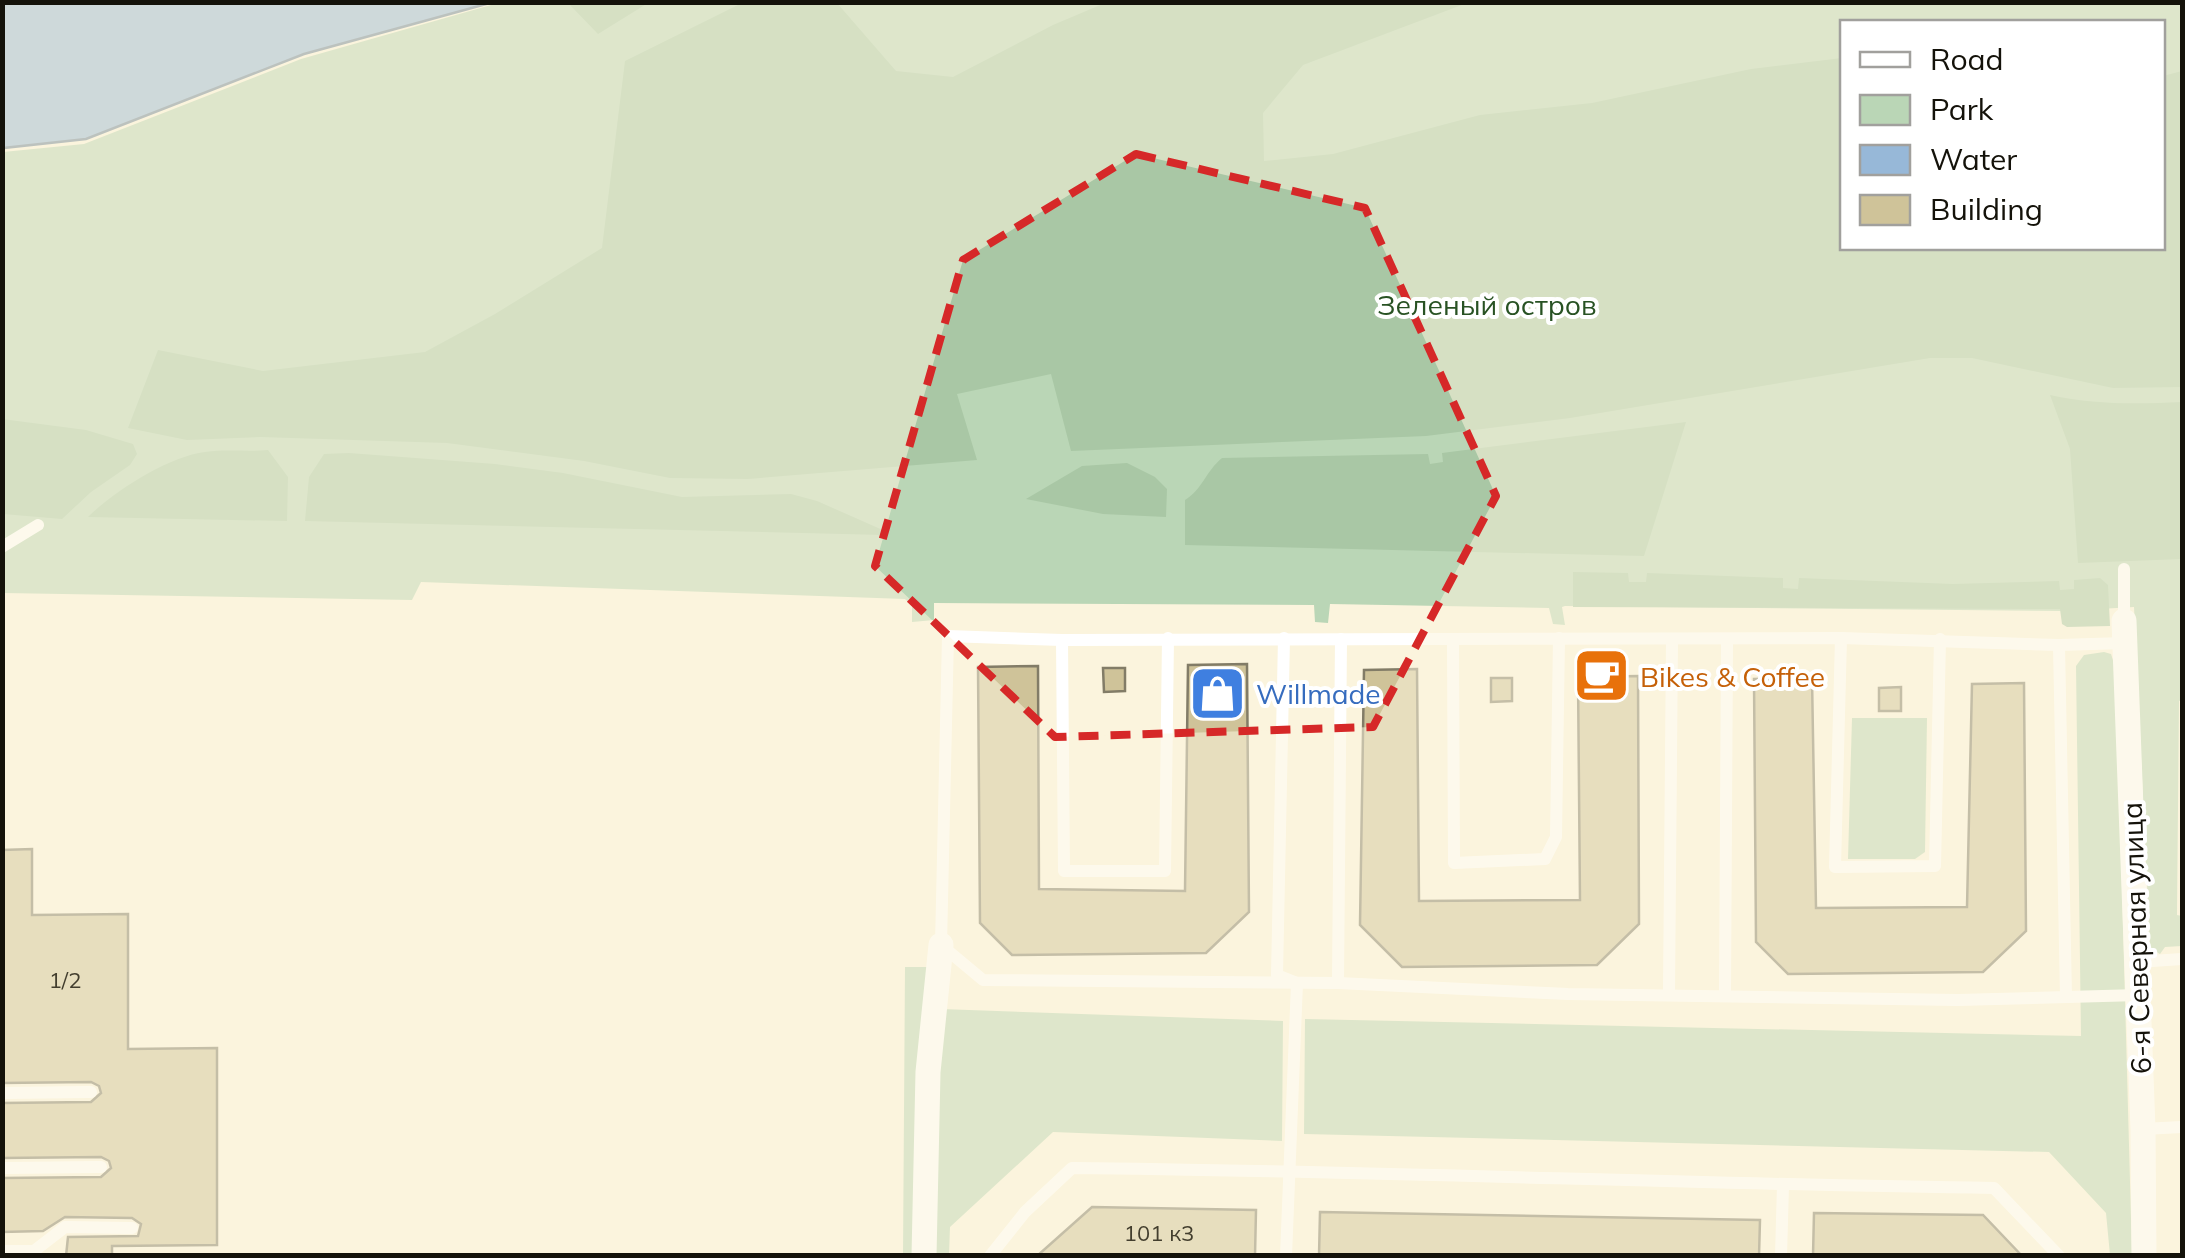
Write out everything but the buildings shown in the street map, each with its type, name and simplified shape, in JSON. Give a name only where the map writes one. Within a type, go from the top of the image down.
[{"type":"street","name":"6-я Северная улица","points":[[2125,632],[2144,1256]]},
{"type":"street","points":[[924,1256],[928,1072],[941,945]]},
{"type":"lane","points":[[2,547],[38,525]]},
{"type":"lane","points":[[2124,570],[2125,632],[2059,644],[1841,638],[1062,640],[948,636],[941,945],[983,980],[1338,983],[1568,994],[1958,1000],[2139,995]]},
{"type":"lane","points":[[1062,640],[1064,872],[1165,871],[1168,638]]},
{"type":"lane","points":[[1284,638],[1277,974],[1297,983]]},
{"type":"lane","points":[[1453,639],[1454,863],[1545,859],[1556,838],[1559,638]]},
{"type":"lane","points":[[1841,638],[1835,868],[1936,866],[1940,639]]},
{"type":"lane","points":[[1338,983],[1342,639]]},
{"type":"lane","points":[[1668,994],[1672,639]]},
{"type":"lane","points":[[1725,994],[1727,640]]},
{"type":"lane","points":[[2059,644],[2066,997]]},
{"type":"lane","points":[[2137,962],[2182,959]]},
{"type":"lane","points":[[1286,1256],[1297,983]]},
{"type":"lane","points":[[2,1093],[90,1092]]},
{"type":"lane","points":[[2143,1128],[2182,1127]]},
{"type":"lane","points":[[2,1168],[101,1166]]},
{"type":"lane","points":[[990,1256],[1025,1212],[1072,1168],[1994,1188],[2059,1256]]},
{"type":"lane","points":[[1781,1256],[1783,1185]]},
{"type":"lane","points":[[2,1251],[34,1251],[65,1227],[132,1228]]},
{"type":"highlighted area","points":[[1136,154],[1365,208],[1496,496],[1373,727],[1055,737],[875,566],[963,260]]},
{"type":"green space","points":[[571,2],[648,3],[598,34]]},
{"type":"green space","points":[[744,2],[837,3],[896,71],[953,77],[1105,3],[1467,3],[1303,65],[1263,113],[1264,161],[1333,154],[1480,115],[1592,103],[1751,69],[1840,58],[1840,250],[2165,250],[2165,75],[2182,71],[2182,387],[2113,388],[1972,358],[1930,358],[1570,418],[1426,436],[1071,451],[1051,374],[957,394],[977,460],[748,479],[670,478],[584,461],[447,443],[260,437],[187,440],[128,428],[158,350],[263,371],[425,352],[602,248],[625,61]]},
{"type":"green space","name":"Зеленый остров","points":[[498,3],[2182,3],[2182,700],[2177,915],[2182,916],[2182,946],[2165,947],[2160,954],[2150,948],[2134,607],[2064,611],[1565,606],[1565,625],[1553,624],[1549,608],[1330,604],[1328,623],[1315,622],[1314,605],[934,603],[934,620],[912,622],[912,606],[905,599],[421,582],[412,600],[3,593],[3,152],[84,144],[301,59]]},
{"type":"green space","points":[[2050,395],[2100,402],[2182,402],[2182,559],[2078,563],[2070,449]]},
{"type":"green space","points":[[2,419],[86,430],[133,444],[137,454],[130,465],[91,492],[62,519],[3,514]]},
{"type":"green space","points":[[1686,422],[1644,556],[1185,545],[1185,500],[1222,458],[1428,454],[1430,464],[1443,462],[1442,453]]},
{"type":"green space","points":[[268,450],[288,477],[287,521],[88,517],[127,487],[175,460],[205,452]]},
{"type":"green space","points":[[324,454],[495,464],[682,497],[791,494],[817,501],[885,531],[884,535],[305,521],[309,477]]},
{"type":"green space","points":[[1127,463],[1155,477],[1167,489],[1166,517],[1103,514],[1026,499],[1082,466]]},
{"type":"green space","points":[[1573,572],[1628,573],[1629,582],[1646,582],[1647,573],[1783,578],[1783,588],[1798,589],[1799,578],[1953,584],[2059,581],[2060,590],[2074,589],[2074,580],[2100,578],[2108,585],[2110,626],[2067,627],[2062,624],[2060,609],[1573,607]]},
{"type":"green space","points":[[2111,654],[2116,669],[2132,1255],[2110,1255],[2106,1213],[2049,1152],[1304,1134],[1305,1019],[2081,1036],[2076,666],[2084,655]]},
{"type":"green space","points":[[1852,718],[1927,718],[1925,852],[1915,859],[1848,859]]},
{"type":"green space","points":[[905,967],[935,967],[941,1009],[1283,1021],[1282,1141],[1053,1132],[950,1227],[949,1255],[903,1256]]},
{"type":"water","points":[[3,2],[490,3],[304,54],[86,139],[3,148]]},
{"type":"place","name":"Bikes & Coffee","points":[[1601,676]]},
{"type":"place","name":"Willmade","points":[[1217,693]]}]
